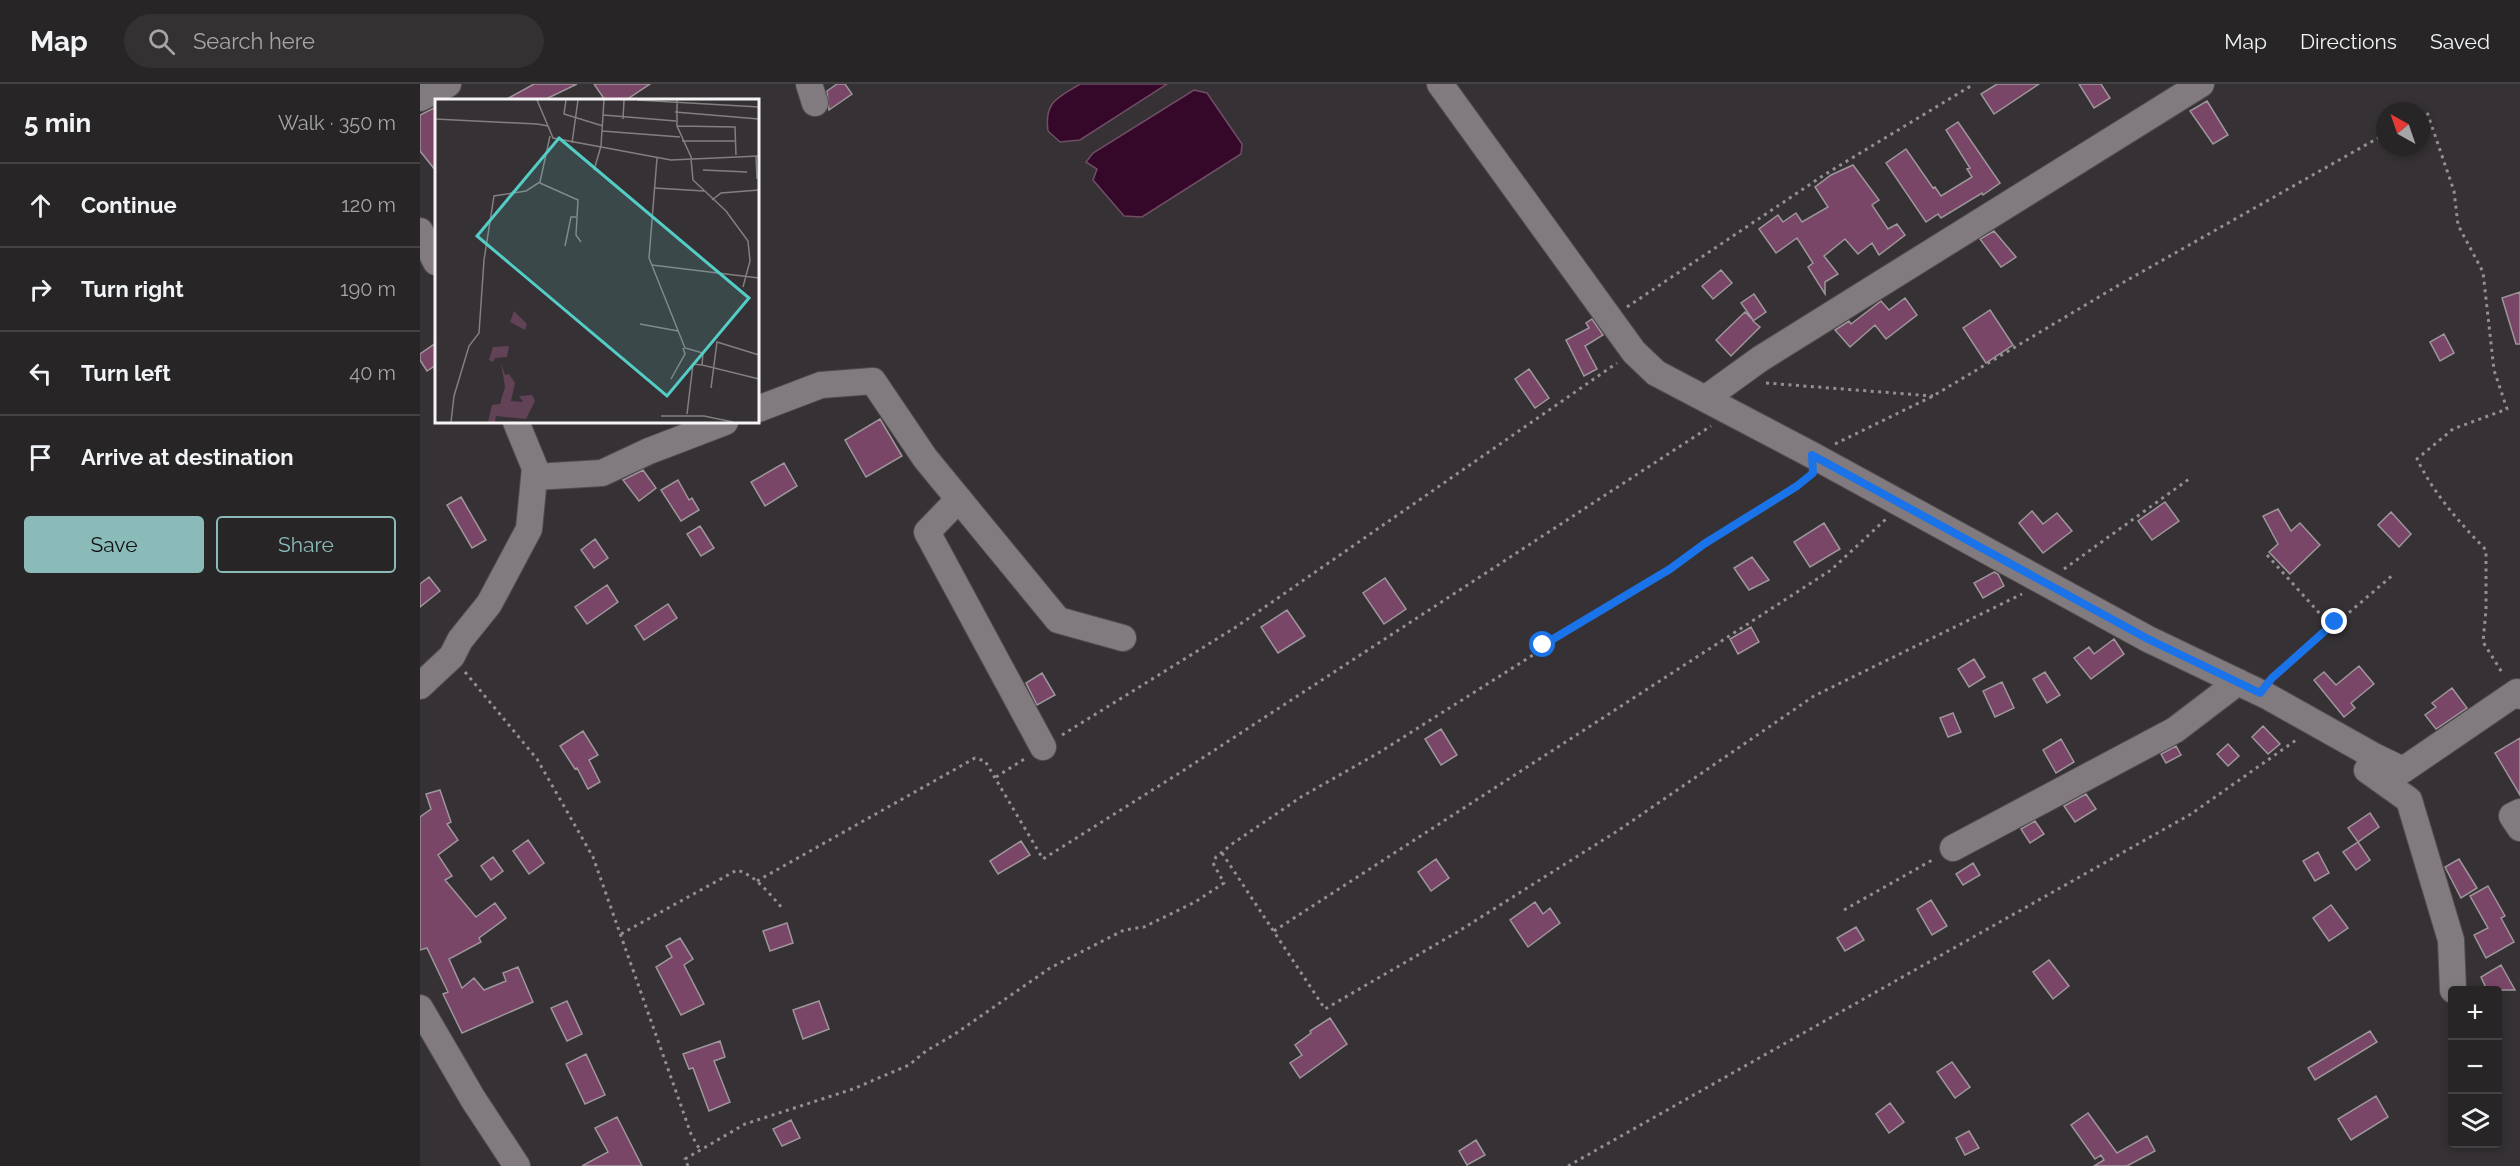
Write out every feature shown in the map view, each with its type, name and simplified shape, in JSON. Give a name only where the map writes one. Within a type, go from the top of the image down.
[{"type":"street","points":[[420,98],[448,84]]},
{"type":"street","points":[[1440,84],[1609,319],[1634,352],[1656,373],[1812,455],[2148,639],[2249,688],[2403,770],[2519,694]]},
{"type":"street","points":[[1706,398],[1770,353],[2201,84]]},
{"type":"street","points":[[420,231],[435,260]]},
{"type":"street","points":[[759,409],[821,385],[873,381],[925,458],[1058,620],[1123,638]]},
{"type":"street","points":[[420,686],[452,656],[460,640],[489,604],[529,529],[535,468],[516,423]]},
{"type":"street","points":[[535,477],[602,473],[649,451],[722,423]]},
{"type":"street","points":[[959,499],[927,532],[1043,747]]},
{"type":"street","points":[[1953,848],[2249,688]]},
{"type":"street","points":[[2367,770],[2409,800],[2451,940],[2454,986]]},
{"type":"street","points":[[2520,812],[2512,816],[2520,828]]},
{"type":"street","points":[[420,1008],[473,1099],[517,1166]]},
{"type":"path","points":[[1609,319],[1824,175],[1974,84]]},
{"type":"path","points":[[2430,121],[2454,191],[2458,225],[2483,272],[2494,370],[2507,409],[2453,429],[2417,459],[2424,474],[2455,518],[2487,550],[2483,642],[2519,694]]},
{"type":"path","points":[[688,1166],[685,1159],[745,1124],[853,1089],[909,1065],[926,1051],[955,1034],[1050,968],[1124,930],[1144,927],[1195,902],[1224,883],[1213,863],[1216,857],[1301,797],[1380,752],[1533,655],[1543,645],[1670,569],[1704,544],[1797,486],[1813,473],[1812,455],[1933,396],[2124,282],[2376,139]]},
{"type":"path","points":[[995,777],[1236,627],[1634,352]]},
{"type":"path","points":[[1731,380],[1933,396]]},
{"type":"path","points":[[757,881],[975,758],[985,761],[1043,859],[1181,772],[1639,473],[1718,421],[1728,410]]},
{"type":"path","points":[[1222,853],[1325,1009],[1459,931],[1619,830],[1814,696],[2045,583],[2189,479]]},
{"type":"path","points":[[1274,931],[1831,570],[1903,505]]},
{"type":"path","points":[[2267,555],[2331,626]]},
{"type":"path","points":[[2249,688],[2272,678],[2394,574]]},
{"type":"path","points":[[452,656],[537,759],[593,857],[691,1134],[700,1150]]},
{"type":"path","points":[[1568,1166],[2191,814],[2318,725]]},
{"type":"path","points":[[1844,910],[1953,848]]},
{"type":"path","points":[[621,934],[737,870],[748,873],[784,910]]},
{"type":"shaded area","points":[[1080,84],[1167,84],[1080,140],[1060,142],[1048,131],[1048,113],[1059,97]]},
{"type":"shaded area","points":[[1194,90],[1207,93],[1242,144],[1241,154],[1142,217],[1124,216],[1093,180],[1097,169],[1086,162],[1093,153]]},
{"type":"building","points":[[534,84],[577,84],[546,99],[507,99]]},
{"type":"building","points":[[594,84],[650,84],[628,99],[604,99]]},
{"type":"building","points":[[837,84],[845,84],[852,94],[829,110],[827,91]]},
{"type":"building","points":[[1997,84],[2039,84],[1994,114],[1981,94]]},
{"type":"building","points":[[2079,84],[2101,84],[2110,98],[2094,108]]},
{"type":"building","points":[[2207,101],[2228,135],[2213,144],[2190,111]]},
{"type":"building","points":[[435,108],[435,170],[420,151],[420,115]]},
{"type":"building","points":[[1958,122],[2000,183],[1941,218],[1938,214],[1926,222],[1886,163],[1906,149],[1941,196],[1972,177],[1967,169],[1970,168],[1946,130]]},
{"type":"building","points":[[1853,165],[1879,200],[1872,205],[1888,229],[1897,224],[1905,235],[1879,255],[1872,243],[1858,254],[1845,239],[1824,256],[1838,274],[1825,282],[1825,294],[1808,267],[1813,263],[1797,238],[1776,253],[1759,229],[1778,215],[1783,222],[1796,213],[1802,222],[1828,207],[1815,187],[1831,175]]},
{"type":"building","points":[[1994,231],[2016,257],[2001,267],[1980,239]]},
{"type":"building","points":[[1721,270],[1732,283],[1713,299],[1702,286]]},
{"type":"building","points":[[2520,292],[2520,344],[2516,344],[2502,298]]},
{"type":"building","points":[[1754,294],[1766,312],[1753,321],[1760,327],[1731,356],[1716,340],[1745,312],[1753,320],[1741,303]]},
{"type":"building","points":[[1905,298],[1917,315],[1886,339],[1875,325],[1850,347],[1835,330],[1849,321],[1851,324],[1881,301],[1889,310]]},
{"type":"building","points":[[1990,310],[2013,345],[1986,363],[1963,328]]},
{"type":"building","points":[[1592,319],[1603,335],[1585,346],[1597,369],[1584,376],[1566,340],[1589,328],[1586,323]]},
{"type":"building","points":[[2444,334],[2454,353],[2440,361],[2430,342]]},
{"type":"building","points":[[435,344],[435,366],[427,371],[420,360],[420,354]]},
{"type":"building","points":[[1529,369],[1549,398],[1535,408],[1515,379]]},
{"type":"building","points":[[880,419],[902,456],[866,477],[845,440]]},
{"type":"building","points":[[784,463],[797,486],[765,506],[751,482]]},
{"type":"building","points":[[643,470],[656,488],[639,501],[623,480]]},
{"type":"building","points":[[678,480],[689,500],[692,498],[699,510],[681,521],[661,490]]},
{"type":"building","points":[[461,497],[486,540],[472,548],[447,505]]},
{"type":"building","points":[[2165,502],[2179,521],[2152,540],[2138,521]]},
{"type":"building","points":[[2278,509],[2291,531],[2300,523],[2320,545],[2290,574],[2269,552],[2278,544],[2263,516]]},
{"type":"building","points":[[2032,511],[2043,524],[2057,513],[2072,531],[2043,553],[2019,523]]},
{"type":"building","points":[[2391,512],[2411,534],[2399,547],[2378,525]]},
{"type":"building","points":[[1824,523],[1840,549],[1810,567],[1794,542]]},
{"type":"building","points":[[700,526],[714,548],[701,556],[687,534]]},
{"type":"building","points":[[595,539],[608,558],[594,568],[581,550]]},
{"type":"building","points":[[1752,557],[1769,580],[1749,590],[1734,568]]},
{"type":"building","points":[[1994,572],[1998,574],[2004,586],[1983,598],[1974,583]]},
{"type":"building","points":[[429,577],[440,591],[420,607],[420,584]]},
{"type":"building","points":[[1385,578],[1406,609],[1384,624],[1363,593]]},
{"type":"building","points":[[607,585],[618,602],[587,624],[575,607]]},
{"type":"building","points":[[668,604],[677,618],[644,640],[635,626]]},
{"type":"building","points":[[1287,610],[1305,636],[1278,653],[1261,627]]},
{"type":"building","points":[[1751,627],[1759,642],[1738,654],[1730,639]]},
{"type":"building","points":[[2114,639],[2124,654],[2091,679],[2074,658],[2089,647],[2094,654]]},
{"type":"building","points":[[1974,659],[1985,677],[1969,687],[1958,669]]},
{"type":"building","points":[[2359,666],[2374,684],[2351,703],[2355,708],[2344,717],[2314,680],[2324,672],[2336,685]]},
{"type":"building","points":[[2045,672],[2060,695],[2047,703],[2033,679]]},
{"type":"building","points":[[1042,673],[1055,695],[1037,705],[1026,683]]},
{"type":"building","points":[[2002,682],[2014,708],[1995,717],[1983,691]]},
{"type":"building","points":[[2452,688],[2467,708],[2436,729],[2425,715],[2436,707],[2432,703]]},
{"type":"building","points":[[1953,713],[1961,732],[1948,737],[1940,718]]},
{"type":"building","points":[[2263,726],[2280,744],[2268,754],[2252,737]]},
{"type":"building","points":[[1441,729],[1457,755],[1441,765],[1425,739]]},
{"type":"building","points":[[583,731],[598,755],[589,760],[600,782],[588,789],[577,768],[575,769],[560,746]]},
{"type":"building","points":[[2520,738],[2520,795],[2495,753]]},
{"type":"building","points":[[2061,739],[2074,762],[2056,773],[2043,750]]},
{"type":"building","points":[[2228,744],[2239,756],[2228,766],[2217,754]]},
{"type":"building","points":[[2176,746],[2181,755],[2166,763],[2161,754]]},
{"type":"building","points":[[440,790],[451,822],[447,824],[458,840],[438,855],[452,876],[445,880],[476,917],[495,903],[506,918],[479,938],[481,942],[449,959],[462,988],[474,978],[484,990],[506,981],[503,973],[518,967],[533,1002],[462,1033],[443,994],[448,992],[427,948],[420,950],[420,817],[431,809],[426,794]]},
{"type":"building","points":[[2086,794],[2096,809],[2075,822],[2064,806]]},
{"type":"building","points":[[2370,813],[2379,827],[2358,842],[2348,828]]},
{"type":"building","points":[[2035,821],[2044,834],[2030,843],[2021,829]]},
{"type":"building","points":[[528,840],[544,863],[529,874],[513,851]]},
{"type":"building","points":[[1021,841],[1030,855],[998,874],[990,861]]},
{"type":"building","points":[[2358,842],[2370,860],[2356,870],[2343,852]]},
{"type":"building","points":[[2318,852],[2329,873],[2315,881],[2303,861]]},
{"type":"building","points":[[493,857],[503,871],[491,880],[481,866]]},
{"type":"building","points":[[1436,859],[1449,878],[1431,891],[1418,872]]},
{"type":"building","points":[[2459,859],[2477,888],[2461,898],[2445,867]]},
{"type":"building","points":[[1973,863],[1980,875],[1963,885],[1956,874]]},
{"type":"building","points":[[2488,886],[2505,916],[2501,918],[2514,942],[2486,958],[2474,935],[2488,928],[2470,896]]},
{"type":"building","points":[[1931,900],[1947,926],[1932,935],[1917,909]]},
{"type":"building","points":[[1535,902],[1543,914],[1550,908],[1560,923],[1528,947],[1510,920]]},
{"type":"building","points":[[2331,905],[2348,928],[2329,941],[2313,918]]},
{"type":"building","points":[[787,923],[793,943],[770,951],[763,931]]},
{"type":"building","points":[[1856,927],[1864,940],[1845,951],[1837,938]]},
{"type":"building","points":[[680,938],[693,959],[684,965],[704,1004],[681,1015],[656,967],[672,957],[666,946]]},
{"type":"building","points":[[2049,960],[2069,986],[2053,999],[2033,972]]},
{"type":"building","points":[[2501,965],[2515,990],[2502,990],[2502,986],[2485,986],[2481,977]]},
{"type":"building","points":[[567,1001],[582,1034],[567,1041],[551,1008]]},
{"type":"building","points":[[819,1001],[829,1029],[803,1039],[793,1010]]},
{"type":"building","points":[[1330,1018],[1347,1044],[1300,1078],[1290,1063],[1302,1055],[1295,1045],[1311,1033],[1310,1031]]},
{"type":"building","points":[[2370,1031],[2377,1042],[2315,1080],[2308,1068]]},
{"type":"building","points":[[720,1041],[725,1057],[714,1061],[730,1102],[709,1111],[693,1068],[689,1069],[683,1054]]},
{"type":"building","points":[[586,1054],[605,1095],[585,1104],[566,1064]]},
{"type":"building","points":[[1952,1062],[1970,1087],[1955,1098],[1937,1072]]},
{"type":"building","points":[[2376,1096],[2388,1117],[2351,1140],[2338,1119]]},
{"type":"building","points":[[1890,1103],[1904,1122],[1889,1133],[1876,1114]]},
{"type":"building","points":[[2088,1113],[2117,1153],[2147,1136],[2155,1151],[2127,1166],[2094,1166],[2104,1160],[2101,1155],[2095,1159],[2071,1125]]},
{"type":"building","points":[[617,1117],[642,1166],[582,1166],[608,1152],[595,1128]]},
{"type":"building","points":[[791,1120],[800,1138],[782,1146],[773,1129]]},
{"type":"building","points":[[1969,1131],[1979,1148],[1965,1155],[1956,1138]]},
{"type":"building","points":[[1476,1140],[1485,1155],[1467,1165],[1459,1151]]},
{"type":"route","points":[[1543,645],[1670,569],[1704,544],[1797,486],[1813,473],[1812,455],[2148,639],[2260,693],[2272,678],[2335,622]]}]
